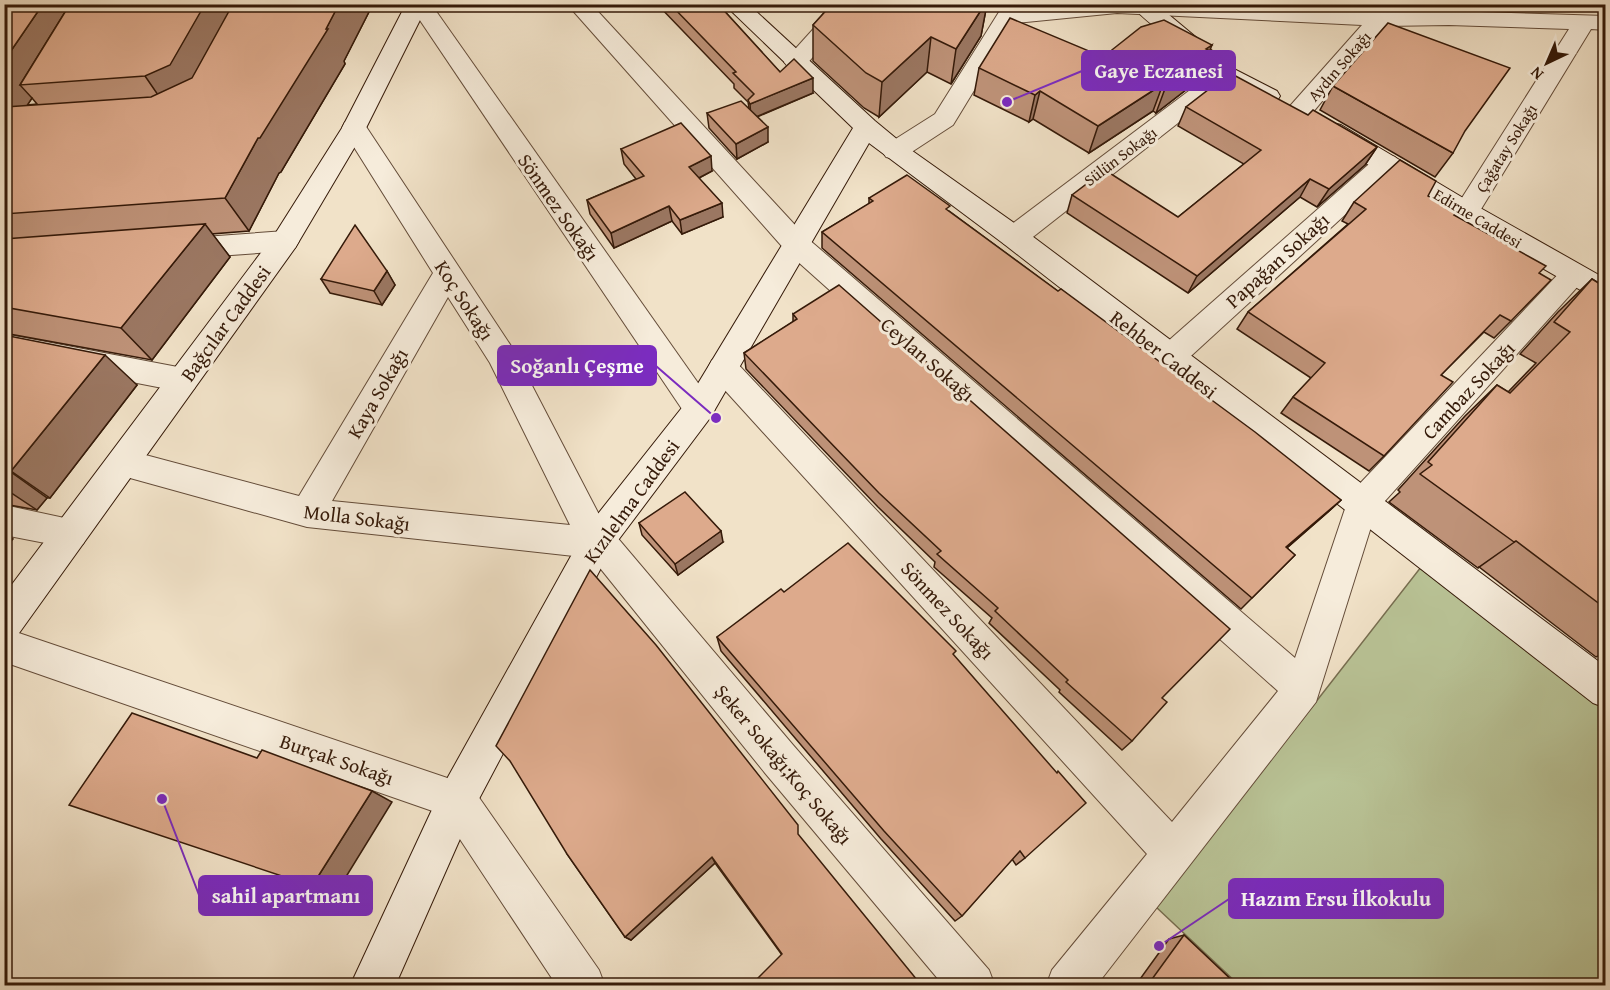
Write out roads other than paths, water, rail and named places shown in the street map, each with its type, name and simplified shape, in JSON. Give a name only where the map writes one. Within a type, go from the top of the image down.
[{"type":"street","name":"Bağcılar Caddesi","points":[[4,624],[285,241],[354,128],[418,4]]},
{"type":"street","name":"Sönmez Sokağı","points":[[418,4],[699,409]]},
{"type":"street","name":"Ceylan Sokağı","points":[[578,4],[796,244],[1303,689]]},
{"type":"street","name":"Rehber Caddesi","points":[[735,4],[866,127],[895,150],[1014,237],[1605,690]]},
{"type":"street","points":[[796,62],[849,4]]},
{"type":"street","points":[[1415,4],[1449,18]]},
{"type":"street","points":[[895,150],[945,119],[999,13],[1142,6],[1379,19],[1449,18],[1595,23]]},
{"type":"street","name":"Edirne Caddesi","points":[[1142,6],[1226,74],[1299,112],[1605,292]]},
{"type":"street","name":"Aydın Sokağı","points":[[1299,112],[1379,19]]},
{"type":"street","name":"Çağatay Sokağı","points":[[1466,212],[1595,23]]},
{"type":"street","name":"Sülün Sokağı","points":[[1014,237],[1226,74]]},
{"type":"street","name":"Kızılelma Caddesi","points":[[372,986],[457,800],[597,542],[699,409],[866,127]]},
{"type":"street","name":"Koç Sokağı","points":[[354,128],[502,357],[597,542]]},
{"type":"street","name":"Papağan Sokağı","points":[[1169,358],[1386,163]]},
{"type":"street","points":[[145,251],[285,241]]},
{"type":"street","name":"Kaya Sokağı","points":[[307,513],[448,273]]},
{"type":"street","name":"Cambaz Sokağı","points":[[1362,504],[1574,275]]},
{"type":"street","points":[[4,345],[183,380]]},
{"type":"street","name":"Sönmez Sokağı","points":[[723,368],[1173,852]]},
{"type":"street","name":"Molla Sokağı","points":[[123,463],[307,513],[597,542]]},
{"type":"street","points":[[1068,986],[1303,689],[1362,504]]},
{"type":"street","points":[[4,520],[71,534]]},
{"type":"street","name":"Şeker Sokağı;Koç Sokağı","points":[[597,542],[973,986]]},
{"type":"street","name":"Burçak Sokağı","points":[[4,645],[457,800]]},
{"type":"street","points":[[457,800],[584,986]]},
{"type":"place","name":"Gaye Eczanesi","points":[[1007,102]]},
{"type":"place","name":"Soğanlı Çeşme","points":[[716,418]]},
{"type":"place","name":"sahil apartmanı","points":[[162,799]]},
{"type":"place","name":"Hazım Ersu İlkokulu","points":[[1159,946]]}]
